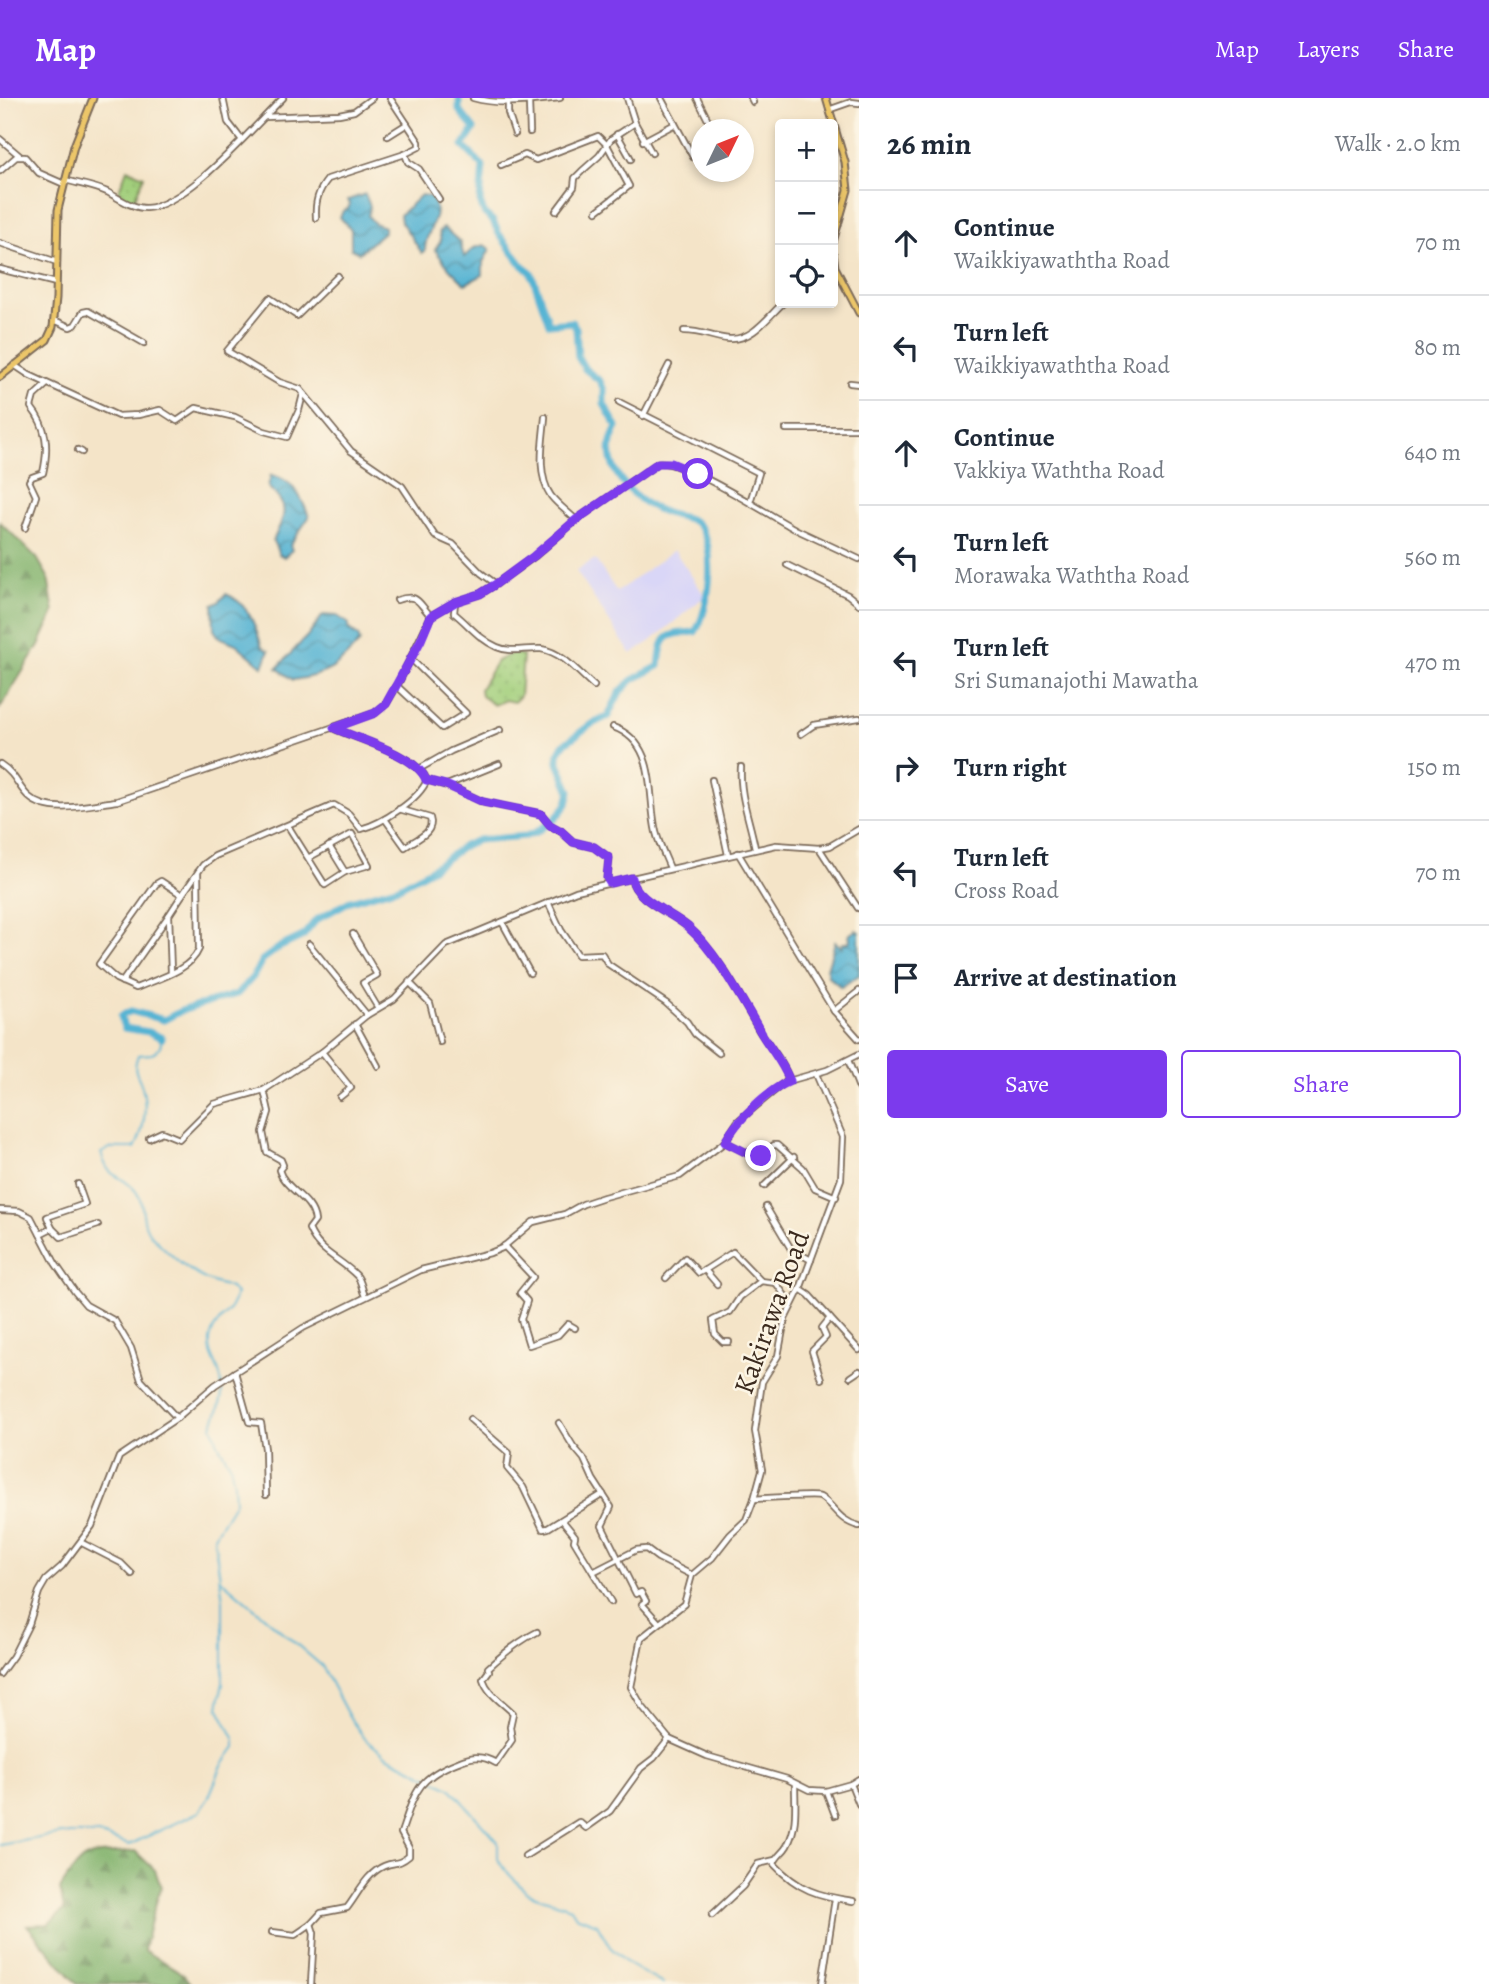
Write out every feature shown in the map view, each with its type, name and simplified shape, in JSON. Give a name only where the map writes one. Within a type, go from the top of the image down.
[{"type":"main road","points":[[0,377],[47,340],[54,320],[58,210],[74,146],[93,98]]},
{"type":"main road","points":[[826,98],[845,162],[848,190],[838,225]]},
{"type":"main road","points":[[838,274],[859,313]]},
{"type":"street","points":[[223,98],[228,122],[241,139]]},
{"type":"street","points":[[0,139],[29,160],[45,177],[106,192],[118,200],[146,208],[169,202],[192,187],[283,98]]},
{"type":"street","points":[[264,117],[354,111],[372,98]]},
{"type":"street","points":[[316,218],[315,204],[328,179],[419,147],[419,142],[390,98]]},
{"type":"street","points":[[473,98],[487,102],[529,102],[560,98]]},
{"type":"street","points":[[627,98],[643,141],[652,153]]},
{"type":"street","points":[[661,98],[691,153]]},
{"type":"street","points":[[697,98],[708,119]]},
{"type":"street","points":[[508,102],[508,113],[515,134]]},
{"type":"street","points":[[529,102],[530,132]]},
{"type":"street","points":[[831,109],[851,102],[859,103]]},
{"type":"street","points":[[556,211],[573,187],[575,178],[617,134],[635,123]]},
{"type":"street","points":[[388,136],[407,124]]},
{"type":"street","points":[[643,141],[675,124]]},
{"type":"street","points":[[617,134],[631,159]]},
{"type":"street","points":[[501,166],[525,155],[536,160],[598,136],[607,145],[629,186],[597,211]]},
{"type":"street","points":[[405,154],[408,162],[419,169],[439,200]]},
{"type":"street","points":[[0,171],[21,156]]},
{"type":"street","points":[[0,243],[57,262]]},
{"type":"street","points":[[0,269],[56,283]]},
{"type":"street","points":[[338,275],[297,316],[270,298],[227,351],[279,382],[300,389],[351,451],[402,486],[435,536],[453,544],[481,573],[496,584]]},
{"type":"street","points":[[684,331],[699,331],[730,340],[752,334],[778,308]]},
{"type":"street","points":[[54,320],[71,327],[83,312],[88,311],[144,343]]},
{"type":"street","points":[[14,365],[47,384],[118,416],[160,410],[177,421],[196,408],[235,417],[287,437],[303,393]]},
{"type":"street","points":[[643,416],[669,365]]},
{"type":"street","points":[[850,383],[859,384]]},
{"type":"street","points":[[25,528],[36,495],[29,481],[43,473],[45,466],[45,430],[31,407],[34,396],[47,384]]},
{"type":"street","points":[[619,402],[759,473],[750,502]]},
{"type":"street","points":[[545,417],[541,455],[546,485],[550,494],[576,520]]},
{"type":"street","points":[[786,429],[859,429]]},
{"type":"street","points":[[0,764],[10,771],[23,791],[38,804],[72,806],[117,801],[380,710],[397,686],[431,616],[496,584],[576,520],[658,463],[664,462],[698,474],[793,528],[859,559]]},
{"type":"street","points":[[787,565],[848,595],[859,604]]},
{"type":"street","points":[[397,600],[415,597],[431,616]]},
{"type":"street","points":[[455,602],[454,613],[487,642],[500,649],[542,649],[559,655],[594,686]]},
{"type":"street","points":[[397,686],[442,728],[466,713],[411,659]]},
{"type":"street","points":[[801,734],[814,725],[859,718]]},
{"type":"street","points":[[613,727],[628,732],[646,756],[656,833],[670,868]]},
{"type":"street","points":[[334,728],[407,760],[419,769],[426,780],[446,785],[483,802],[541,814],[573,842],[594,847],[605,854],[609,858],[607,878],[610,883]]},
{"type":"street","points":[[419,769],[451,751],[500,730]]},
{"type":"street","points":[[446,785],[499,764]]},
{"type":"street","points":[[741,766],[741,794],[746,804],[755,849]]},
{"type":"street","points":[[308,858],[361,829],[374,826],[424,786],[426,780]]},
{"type":"street","points":[[712,780],[728,855]]},
{"type":"street","points":[[122,982],[202,865],[215,856],[334,805],[349,814],[361,829]]},
{"type":"street","points":[[385,818],[405,847],[430,830],[430,818],[398,809]]},
{"type":"street","points":[[288,826],[325,885],[345,872],[369,865],[352,834]]},
{"type":"street","points":[[149,1138],[162,1132],[179,1139],[214,1104],[264,1090],[322,1052],[367,1015],[394,999],[446,945],[576,891],[755,849],[788,844],[820,848],[830,846],[859,829]]},
{"type":"street","points":[[329,846],[345,872]]},
{"type":"street","points":[[820,848],[858,908]]},
{"type":"street","points":[[738,853],[834,1011],[859,1039]]},
{"type":"street","points":[[182,895],[161,881],[156,884],[99,964],[122,982],[136,988],[195,958],[199,949],[198,872]]},
{"type":"street","points":[[632,878],[635,889],[688,927],[740,992],[761,1032],[781,1059],[790,1081]]},
{"type":"street","points":[[548,902],[561,930],[578,955],[602,954],[608,964],[688,1021],[695,1034],[719,1053]]},
{"type":"street","points":[[169,915],[171,972]]},
{"type":"street","points":[[502,922],[530,974]]},
{"type":"street","points":[[353,934],[377,975],[363,983],[378,1008]]},
{"type":"street","points":[[309,944],[367,1015]]},
{"type":"street","points":[[409,982],[430,1003],[440,1042]]},
{"type":"street","points":[[834,1011],[859,991]]},
{"type":"street","points":[[355,1024],[378,1066]]},
{"type":"street","points":[[322,1052],[351,1088],[340,1097]]},
{"type":"street","points":[[0,1674],[13,1656],[29,1624],[39,1592],[46,1580],[82,1543],[92,1526],[119,1457],[177,1418],[215,1385],[294,1332],[421,1270],[490,1253],[504,1246],[533,1222],[565,1214],[604,1197],[680,1176],[725,1142],[738,1121],[790,1081],[816,1074],[859,1054]]},
{"type":"street","points":[[848,1060],[859,1088]]},
{"type":"street","name":"Kakirawa Road","points":[[816,1074],[844,1144],[841,1179],[800,1289],[785,1319],[778,1356],[762,1382],[755,1431],[762,1471],[754,1499],[746,1520],[712,1558],[692,1575],[684,1604],[641,1638],[631,1687],[642,1706],[669,1739],[707,1756],[809,1790],[826,1791],[859,1779]]},
{"type":"street","points":[[264,1090],[269,1112],[263,1132],[267,1152],[281,1160],[283,1165],[279,1170],[280,1175],[300,1194],[315,1215],[315,1221],[309,1229],[313,1238],[322,1249],[359,1278],[365,1296]]},
{"type":"street","points":[[725,1142],[757,1158],[777,1145],[794,1157],[815,1188],[836,1197]]},
{"type":"street","points":[[764,1186],[794,1157]]},
{"type":"street","points":[[78,1184],[85,1204],[47,1217],[52,1228],[61,1237],[98,1225]]},
{"type":"street","points":[[766,1207],[791,1250],[811,1260]]},
{"type":"street","points":[[0,1210],[19,1211],[31,1217],[55,1263],[86,1305],[115,1321],[131,1348],[141,1380],[177,1418]]},
{"type":"street","points":[[40,1234],[52,1228]]},
{"type":"street","points":[[504,1246],[533,1277],[520,1293],[527,1301],[521,1319],[529,1345],[558,1335],[568,1324],[575,1328]]},
{"type":"street","points":[[666,1278],[685,1258],[699,1273],[733,1252],[761,1281],[776,1283],[791,1304]]},
{"type":"street","points":[[705,1270],[717,1284]]},
{"type":"street","points":[[729,1342],[723,1342],[715,1334],[713,1320],[730,1312],[740,1297],[761,1281]]},
{"type":"street","points":[[800,1289],[809,1295],[859,1350]]},
{"type":"street","points":[[821,1379],[812,1351],[826,1337],[822,1328],[830,1318]]},
{"type":"street","points":[[850,1377],[859,1371]]},
{"type":"street","points":[[235,1372],[249,1422],[261,1423],[267,1496]]},
{"type":"street","points":[[470,1419],[509,1453],[507,1468],[523,1487],[543,1529],[603,1494]]},
{"type":"street","points":[[559,1423],[584,1459],[611,1507],[602,1526],[619,1558],[619,1564],[636,1594],[642,1592],[646,1601],[642,1605],[659,1623]]},
{"type":"street","points":[[754,1499],[791,1499],[813,1495],[822,1498],[849,1523],[859,1526]]},
{"type":"street","points":[[562,1520],[575,1536],[574,1541],[611,1602]]},
{"type":"street","points":[[82,1543],[121,1563],[132,1574]]},
{"type":"street","points":[[593,1572],[636,1550],[646,1549],[692,1575]]},
{"type":"street","points":[[272,1932],[295,1935],[321,1913],[347,1908],[370,1876],[385,1865],[399,1865],[409,1856],[409,1848],[401,1833],[416,1792],[432,1773],[467,1758],[480,1757],[496,1763],[512,1740],[510,1727],[513,1713],[497,1700],[483,1679],[495,1661],[520,1641],[537,1632]]},
{"type":"street","points":[[525,1856],[579,1822],[586,1828],[610,1811],[641,1768],[654,1758],[669,1739]]},
{"type":"street","points":[[712,1915],[751,1877],[758,1864],[775,1860],[786,1848],[795,1828],[795,1784]]},
{"type":"street","points":[[851,1784],[859,1804]]},
{"type":"street","points":[[826,1791],[835,1815]]},
{"type":"street","points":[[775,1860],[774,1864],[788,1879],[812,1893],[853,1901]]},
{"type":"street","points":[[822,1984],[835,1899]]},
{"type":"street","points":[[311,1924],[314,1933],[311,1984]]},
{"type":"shaded area","points":[[674,550],[705,596],[650,642],[631,654],[576,571],[595,559],[617,592]]},
{"type":"green space","points":[[127,169],[144,176],[134,201],[120,197],[119,190]]},
{"type":"green space","points":[[0,522],[37,558],[48,577],[54,612],[39,645],[0,708]]},
{"type":"green space","points":[[514,652],[523,656],[520,696],[514,702],[505,700],[494,705],[481,696],[480,689],[497,661]]},
{"type":"green space","points":[[135,1851],[155,1870],[161,1887],[144,1950],[175,1969],[191,1984],[77,1984],[27,1925],[48,1924],[64,1910],[60,1889],[84,1859],[98,1854]]},
{"type":"water","points":[[365,194],[370,206],[368,216],[374,223],[384,227],[384,232],[359,253],[351,249],[351,230],[340,217],[343,211],[348,209],[348,200]]},
{"type":"water","points":[[421,195],[431,197],[436,211],[422,253],[401,222],[400,215]]},
{"type":"water","points":[[444,228],[460,242],[464,257],[474,248],[484,245],[490,249],[483,262],[483,275],[465,284],[450,269],[435,250],[441,241],[439,231]]},
{"type":"water","points":[[271,475],[291,485],[300,496],[309,517],[290,545],[292,550],[284,557],[279,554],[273,541],[284,512],[280,500],[268,487]]},
{"type":"water","points":[[226,594],[245,609],[262,647],[269,651],[263,667],[236,644],[219,637],[214,630],[213,605]]},
{"type":"water","points":[[323,615],[337,616],[349,624],[348,628],[358,636],[360,642],[324,673],[293,680],[277,668]]},
{"type":"water","points":[[856,930],[859,932],[859,975],[841,987],[828,976],[827,969],[835,942],[842,947],[843,943],[850,940],[849,935]]},
{"type":"waterway","points":[[162,1038],[149,1032],[124,1028],[121,1016],[131,1011],[164,1020],[181,1011],[237,994],[253,977],[262,960],[280,947],[303,936],[316,920],[350,901],[399,887],[478,840],[526,836],[555,819],[567,804],[570,791],[558,763],[558,754],[563,745],[590,725],[608,716],[620,692],[632,680],[659,666],[667,638],[695,632],[705,609],[710,561],[704,533],[690,519],[666,513],[645,503],[619,477],[611,454],[611,442],[617,427],[604,404],[604,390],[600,381],[585,369],[578,357],[576,328],[572,322],[549,324],[531,272],[523,266],[499,234],[493,221],[484,213],[480,201],[483,166],[463,146],[474,129],[459,110],[459,98]]},
{"type":"waterway","points":[[0,1845],[62,1834],[98,1834],[129,1845],[199,1812],[208,1799],[222,1765],[235,1747],[235,1740],[218,1707],[223,1683],[223,1600],[214,1536],[235,1502],[234,1483],[230,1464],[219,1446],[212,1426],[220,1406],[222,1386],[211,1353],[210,1340],[215,1327],[231,1307],[236,1293],[196,1274],[158,1243],[145,1225],[137,1193],[110,1172],[101,1153],[110,1148],[135,1148],[141,1134],[145,1110],[144,1095],[135,1068],[136,1061],[138,1055],[152,1054],[160,1047],[162,1038]]},
{"type":"waterway","points":[[219,1578],[322,1666],[349,1717],[366,1740],[387,1756],[450,1788],[498,1842],[498,1859],[527,1893],[571,1908],[576,1916],[597,1924],[610,1947],[631,1966],[663,1984]]},
{"type":"route","points":[[698,474],[671,463],[658,463],[576,520],[496,584],[480,594],[437,611],[431,616],[386,704],[375,713],[334,728],[407,760],[424,774],[426,780],[454,788],[483,802],[541,814],[550,825],[573,842],[594,847],[605,854],[610,863],[607,878],[610,883],[632,878],[635,889],[688,927],[740,992],[761,1032],[781,1059],[790,1081],[785,1082],[738,1121],[725,1142],[757,1158],[761,1156]]}]
